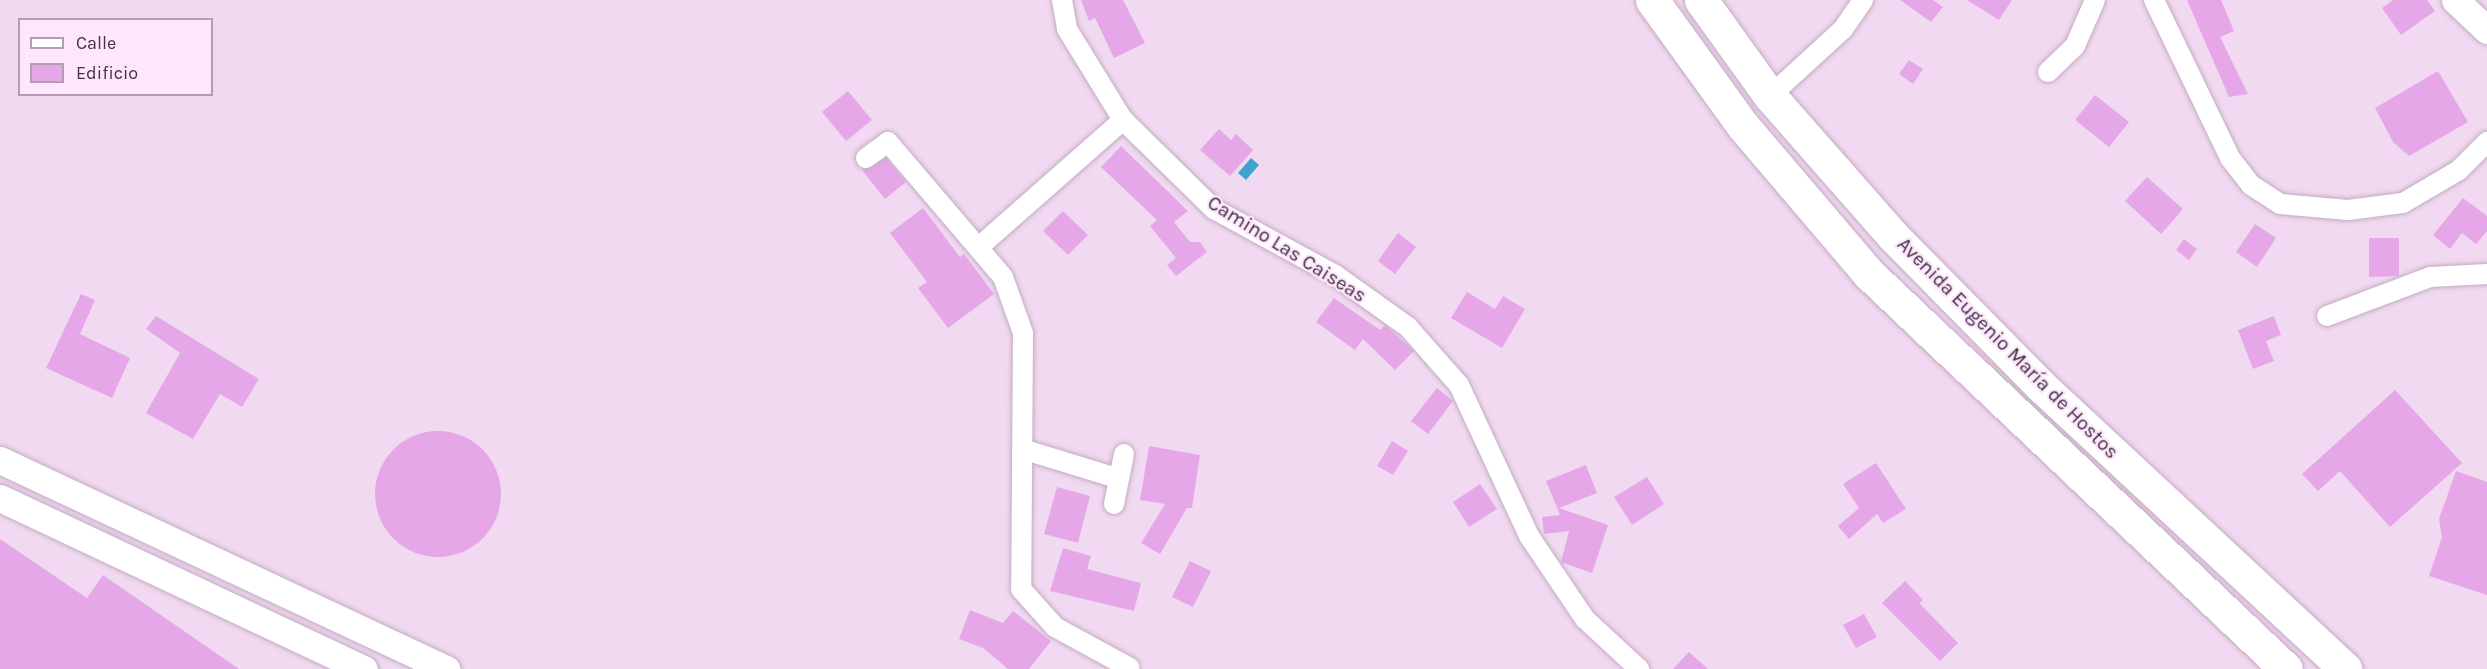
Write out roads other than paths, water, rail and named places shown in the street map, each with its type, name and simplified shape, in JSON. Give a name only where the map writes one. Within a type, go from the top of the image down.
[{"type":"highway","name":"Avenida Eugenio María de Hostos","points":[[1652,0],[1743,126],[1869,273],[2286,669]]},
{"type":"highway","name":"Avenida Eugenio María de Hostos","points":[[1701,0],[1770,96],[1893,236],[2042,387],[2345,669]]},
{"type":"street","name":"Camino Las Caiseas","points":[[1062,0],[1067,29],[1123,120],[1214,209],[1335,275],[1408,327],[1459,386],[1536,545],[1586,619],[1639,669]]},
{"type":"street","points":[[1770,96],[1844,28],[1863,0]]},
{"type":"street","points":[[2048,72],[2075,46],[2094,0]]},
{"type":"street","points":[[2154,0],[2230,158],[2251,185],[2280,204],[2348,210],[2403,203],[2459,170],[2487,142]]},
{"type":"street","points":[[2455,0],[2487,30]]},
{"type":"street","points":[[980,246],[1123,120]]},
{"type":"street","points":[[866,158],[888,142],[980,246],[1003,277],[1023,333],[1021,589],[1054,627],[1130,668]]},
{"type":"street","points":[[2327,316],[2430,277],[2487,274]]},
{"type":"street","points":[[1022,449],[1117,478]]},
{"type":"street","points":[[1114,504],[1117,478],[1124,453]]},
{"type":"street","points":[[0,460],[446,669]]},
{"type":"street","points":[[0,498],[364,669]]},
{"type":"water","points":[[1251,158],[1259,165],[1246,180],[1238,173]]}]
